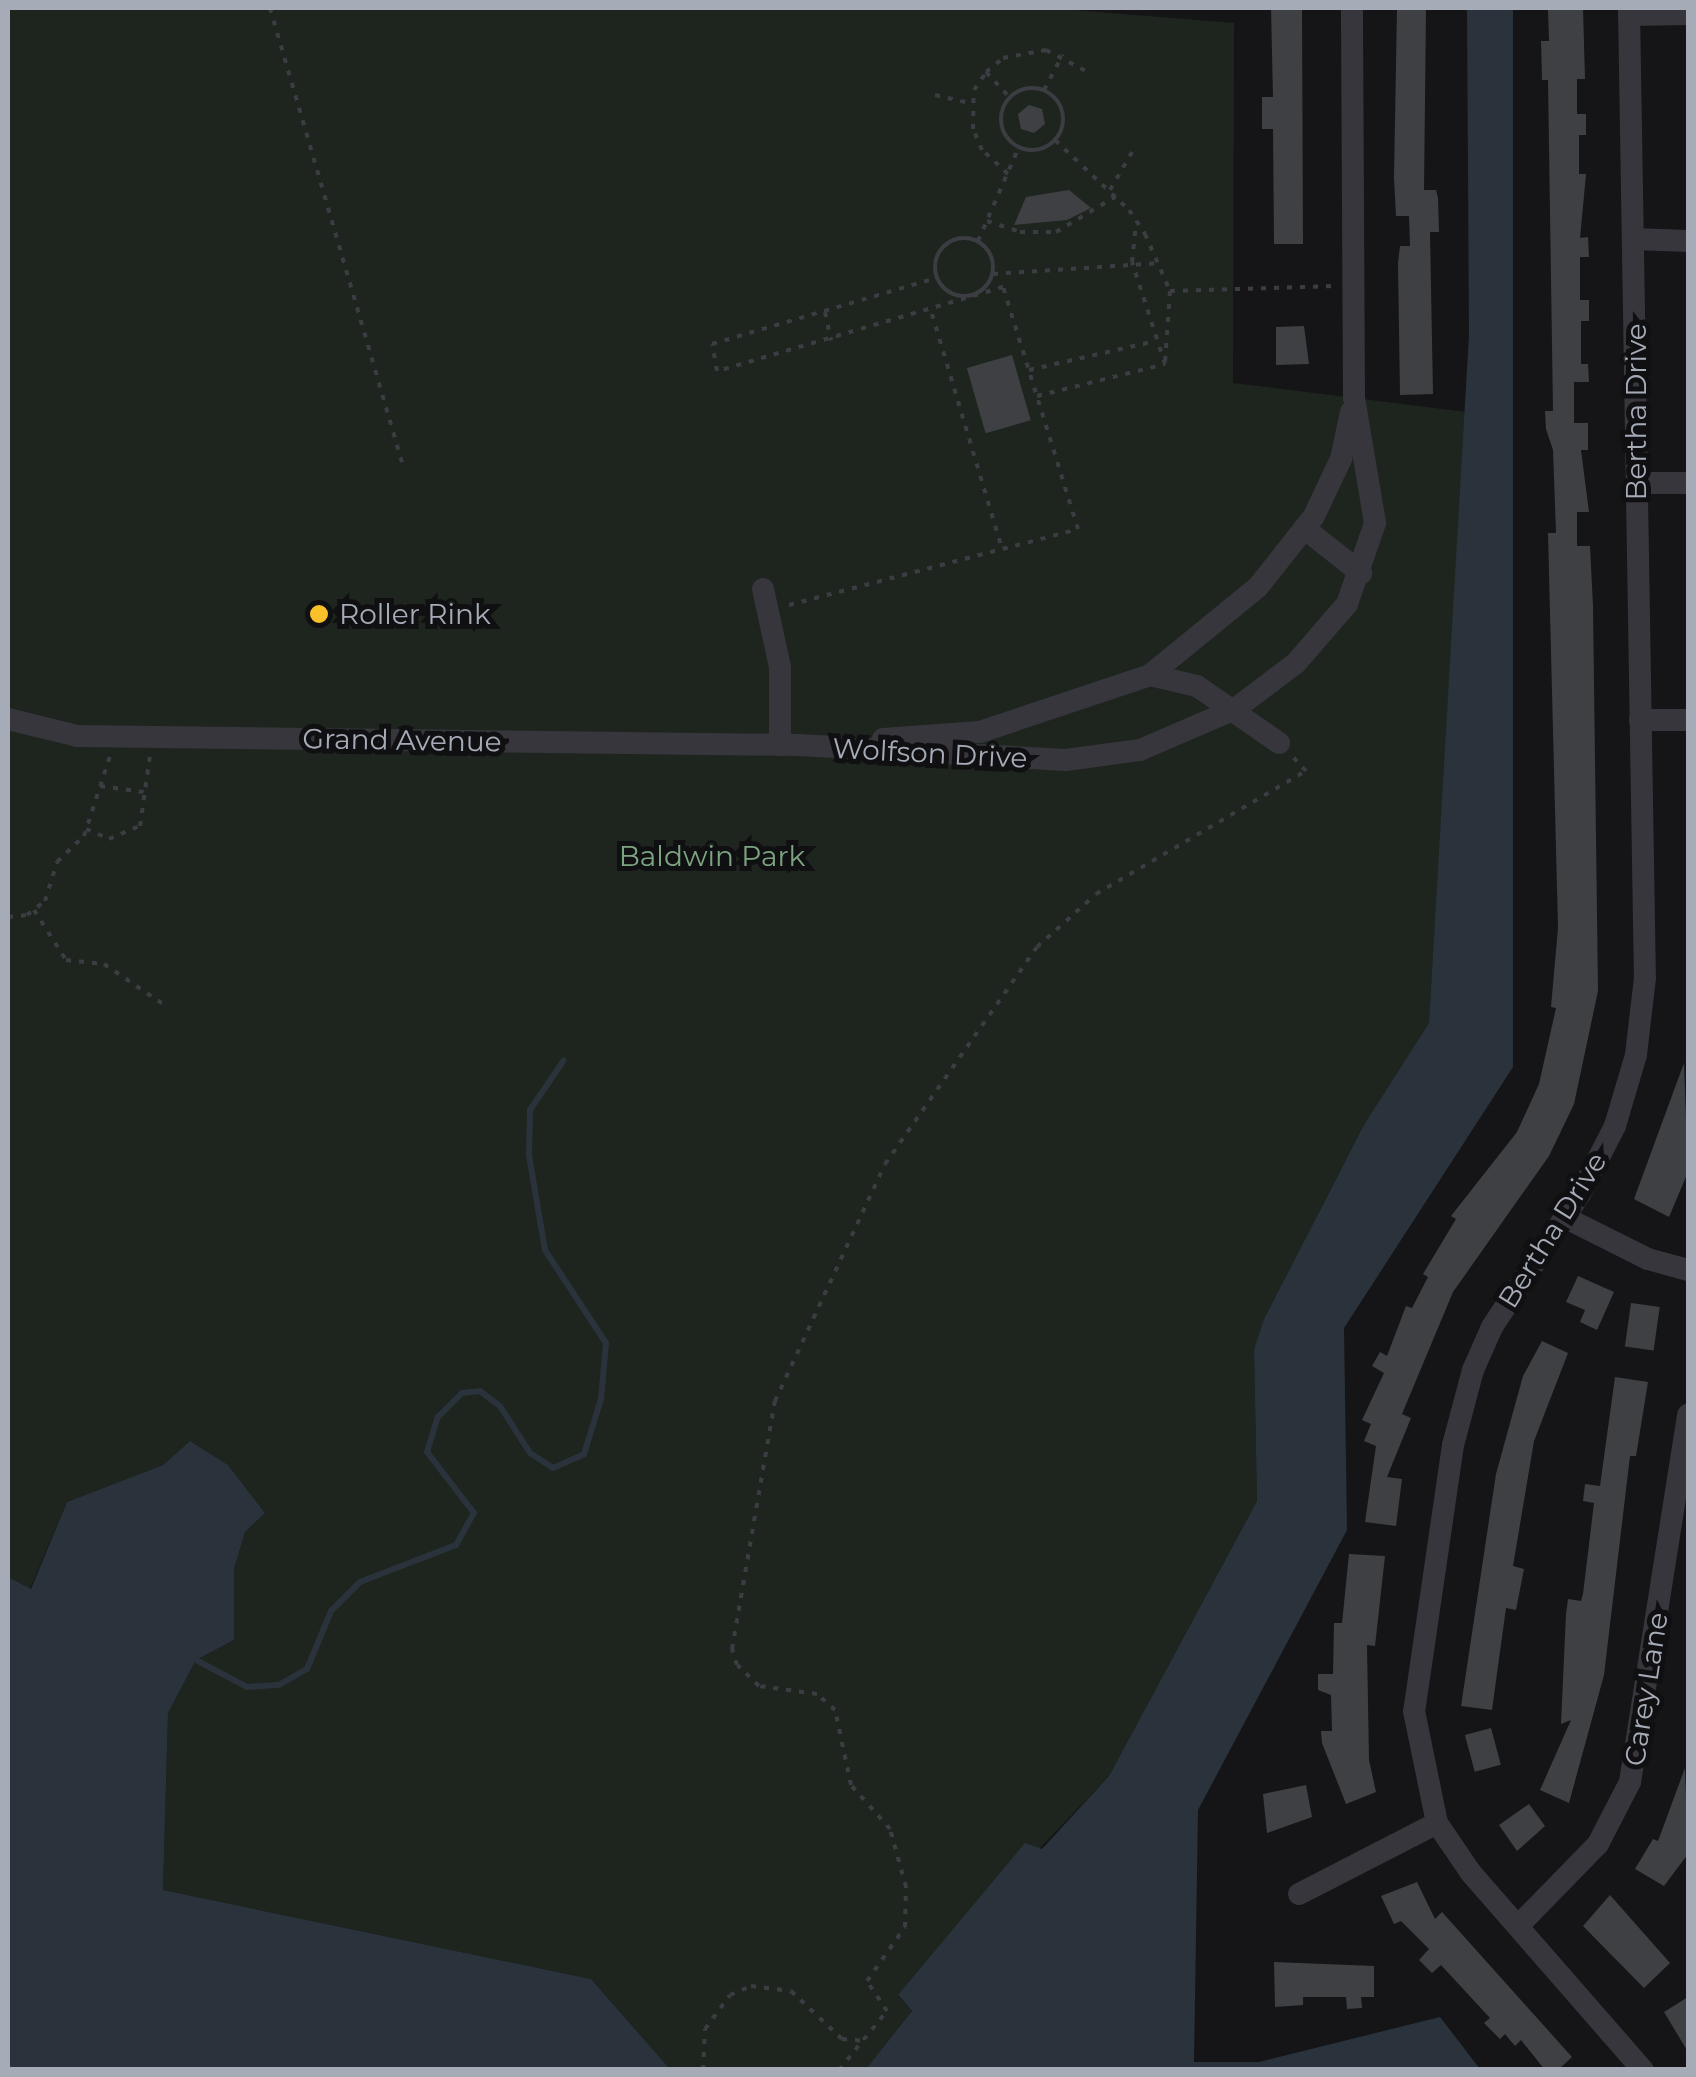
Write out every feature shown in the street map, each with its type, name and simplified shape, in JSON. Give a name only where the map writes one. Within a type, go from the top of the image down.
[{"type":"street","name":"Wolfson Drive","points":[[789,745],[980,732],[1150,675],[1258,587],[1304,528],[1341,459],[1354,398],[1357,286],[1352,8]]},
{"type":"street","points":[[1629,11],[1688,14]]},
{"type":"street","name":"Bertha Drive","points":[[1629,11],[1645,978],[1636,1055],[1615,1126],[1564,1218],[1492,1327],[1453,1444],[1414,1712],[1437,1823],[1644,2070]]},
{"type":"street","points":[[1634,239],[1688,241]]},
{"type":"street","name":"Wolfson Drive","points":[[789,745],[1066,760],[1140,750],[1236,709],[1322,635],[1361,574],[1375,524],[1354,398]]},
{"type":"street","points":[[1636,483],[1688,483]]},
{"type":"street","points":[[1304,528],[1361,574]]},
{"type":"street","points":[[766,599],[780,668],[789,745]]},
{"type":"street","points":[[1150,675],[1197,686],[1236,709],[1280,743]]},
{"type":"street","name":"Grand Avenue","points":[[8,719],[76,736],[789,745]]},
{"type":"street","points":[[1640,720],[1688,720]]},
{"type":"street","points":[[1564,1218],[1648,1259],[1688,1270]]},
{"type":"street","name":"Carey Lane","points":[[1519,1925],[1598,1844],[1630,1782],[1688,1416]]},
{"type":"street","points":[[1299,1894],[1437,1823]]},
{"type":"path","points":[[270,8],[404,468]]},
{"type":"path","points":[[1008,174],[982,150],[972,103],[986,72],[1024,51],[1063,55],[1086,71]]},
{"type":"path","points":[[1044,90],[1063,55]]},
{"type":"path","points":[[986,72],[1008,97]]},
{"type":"path","points":[[1028,87],[1044,90],[1062,110],[1055,140],[1038,150],[1018,147],[1001,124],[1008,97],[1028,87]]},
{"type":"path","points":[[935,96],[972,103]]},
{"type":"path","points":[[1055,140],[1115,197],[1158,263],[1170,291],[1164,364]]},
{"type":"path","points":[[978,241],[1018,147]]},
{"type":"path","points":[[1109,191],[1135,147]]},
{"type":"path","points":[[987,221],[1020,232],[1056,232],[1115,197]]},
{"type":"path","points":[[1136,225],[1132,262],[1164,364]]},
{"type":"path","points":[[936,278],[942,248],[959,238],[978,241],[991,254],[993,274]]},
{"type":"path","points":[[975,294],[993,274],[1158,263]]},
{"type":"path","points":[[766,599],[1078,529],[1003,287],[1008,272]]},
{"type":"path","points":[[964,296],[936,278],[712,344],[717,370],[932,313],[964,296],[1003,287]]},
{"type":"path","points":[[1170,291],[1357,286]]},
{"type":"path","points":[[824,312],[831,340]]},
{"type":"path","points":[[932,313],[1002,549]]},
{"type":"path","points":[[1029,370],[1158,340]]},
{"type":"path","points":[[1037,396],[1164,364]]},
{"type":"path","points":[[8,917],[34,910],[45,901],[58,862],[86,829],[117,736]]},
{"type":"path","points":[[86,829],[109,839],[140,826],[153,737]]},
{"type":"path","points":[[839,2070],[887,2011],[867,1981],[908,1916],[898,1845],[851,1785],[834,1710],[818,1694],[759,1686],[737,1665],[732,1649],[774,1401],[885,1164],[1037,947],[1096,894],[1306,770],[1280,743]]},
{"type":"path","points":[[100,786],[144,792]]},
{"type":"path","points":[[34,910],[66,960],[104,964],[163,1004]]},
{"type":"path","points":[[704,2070],[699,2052],[705,2029],[730,1994],[751,1986],[791,1991],[842,2040],[863,2041]]},
{"type":"green space","name":"Baldwin Park","points":[[8,8],[1048,8],[1234,23],[1233,383],[1466,412],[1429,1023],[1345,1162],[1264,1319],[1254,1349],[1257,1501],[1109,1776],[898,1996],[912,2011],[866,2069],[670,2069],[591,1979],[163,1890],[168,1713],[196,1660],[234,1640],[234,1569],[245,1532],[265,1513],[228,1465],[190,1441],[163,1465],[67,1502],[30,1589],[8,1577]]},
{"type":"shaded area","points":[[1467,8],[1513,8],[1513,1067],[1344,1328],[1347,1530],[1198,1810],[1194,2062],[1259,2062],[1440,2017],[1480,2069],[866,2069],[912,2011],[898,1995],[1025,1843],[1042,1849],[1109,1776],[1257,1501],[1254,1349],[1264,1319],[1364,1125],[1429,1023],[1469,335]]},
{"type":"shaded area","points":[[190,1441],[228,1465],[265,1513],[245,1532],[234,1569],[234,1640],[196,1660],[168,1713],[163,1890],[591,1979],[670,2069],[8,2069],[8,1577],[31,1589],[67,1502],[163,1465]]},
{"type":"building","points":[[1271,8],[1302,8],[1303,244],[1274,244],[1273,129],[1262,129],[1262,97],[1273,97]]},
{"type":"building","points":[[1397,8],[1426,8],[1424,190],[1436,190],[1439,232],[1430,232],[1433,394],[1400,395],[1398,263],[1400,246],[1410,246],[1409,216],[1396,216]]},
{"type":"building","points":[[1548,8],[1583,8],[1585,79],[1577,79],[1577,114],[1586,114],[1586,135],[1579,135],[1579,174],[1586,174],[1580,238],[1588,237],[1589,257],[1580,257],[1580,300],[1589,300],[1589,321],[1581,321],[1581,364],[1588,364],[1589,382],[1574,382],[1574,423],[1588,423],[1588,450],[1581,450],[1589,512],[1577,512],[1577,546],[1590,546],[1593,606],[1598,991],[1574,1104],[1549,1156],[1453,1292],[1402,1414],[1411,1418],[1387,1477],[1402,1479],[1396,1526],[1365,1522],[1376,1446],[1364,1441],[1371,1424],[1362,1420],[1384,1373],[1372,1366],[1380,1352],[1387,1356],[1406,1306],[1412,1308],[1428,1277],[1423,1274],[1456,1219],[1451,1216],[1517,1132],[1539,1084],[1556,1008],[1551,1007],[1558,928],[1548,533],[1556,533],[1553,450],[1545,411],[1553,411],[1548,80],[1542,80],[1541,41],[1549,41]]},
{"type":"building","points":[[1029,105],[1042,109],[1045,124],[1034,133],[1021,129],[1018,114]]},
{"type":"building","points":[[1069,190],[1091,208],[1067,220],[1014,225],[1026,197]]},
{"type":"building","points":[[1304,326],[1309,364],[1276,365],[1276,327]]},
{"type":"building","points":[[1012,355],[1031,420],[986,433],[967,368]]},
{"type":"building","points":[[1684,1063],[1688,1172],[1669,1217],[1634,1199]]},
{"type":"building","points":[[1578,1276],[1614,1292],[1597,1330],[1580,1322],[1585,1310],[1566,1302]]},
{"type":"building","points":[[1631,1303],[1660,1307],[1654,1351],[1625,1347]]},
{"type":"building","points":[[1542,1341],[1568,1353],[1534,1441],[1513,1566],[1524,1569],[1516,1610],[1506,1608],[1492,1710],[1461,1706],[1496,1474],[1523,1376]]},
{"type":"building","points":[[1615,1377],[1648,1382],[1636,1456],[1630,1456],[1604,1675],[1569,1803],[1540,1790],[1571,1720],[1561,1724],[1566,1614],[1568,1599],[1581,1601],[1583,1594],[1594,1503],[1583,1501],[1585,1484],[1600,1486]]},
{"type":"building","points":[[1349,1554],[1385,1556],[1375,1646],[1367,1645],[1369,1760],[1376,1792],[1346,1804],[1322,1743],[1321,1731],[1332,1731],[1331,1695],[1318,1690],[1318,1674],[1333,1674],[1334,1623],[1342,1623]]},
{"type":"building","points":[[1491,1728],[1501,1765],[1475,1772],[1465,1735]]},
{"type":"building","points":[[1685,1768],[1688,1854],[1664,1886],[1635,1869],[1653,1839],[1658,1841]]},
{"type":"building","points":[[1306,1785],[1312,1817],[1267,1833],[1263,1794]]},
{"type":"building","points":[[1529,1804],[1545,1826],[1517,1851],[1499,1825]]},
{"type":"building","points":[[1417,1882],[1435,1919],[1442,1912],[1572,2057],[1558,2070],[1545,2070],[1521,2040],[1515,2046],[1505,2034],[1500,2039],[1484,2023],[1490,2018],[1441,1965],[1432,1973],[1419,1960],[1429,1949],[1401,1921],[1394,1924],[1381,1896]]},
{"type":"building","points":[[1610,1895],[1670,1963],[1644,1988],[1583,1926]]},
{"type":"building","points":[[1274,1962],[1374,1966],[1374,1997],[1361,1997],[1362,2008],[1347,2009],[1346,1997],[1303,1997],[1303,2005],[1275,2007]]},
{"type":"building","points":[[1688,1997],[1688,2052],[1664,2012]]},
{"type":"waterway","points":[[196,1660],[247,1687],[279,1685],[307,1669],[331,1611],[360,1582],[456,1545],[474,1513],[427,1452],[438,1417],[462,1393],[480,1391],[500,1406],[530,1453],[553,1468],[584,1454],[601,1399],[606,1343],[545,1250],[529,1155],[530,1110],[564,1060]]},
{"type":"place","name":"Roller Rink","points":[[319,614]]}]
